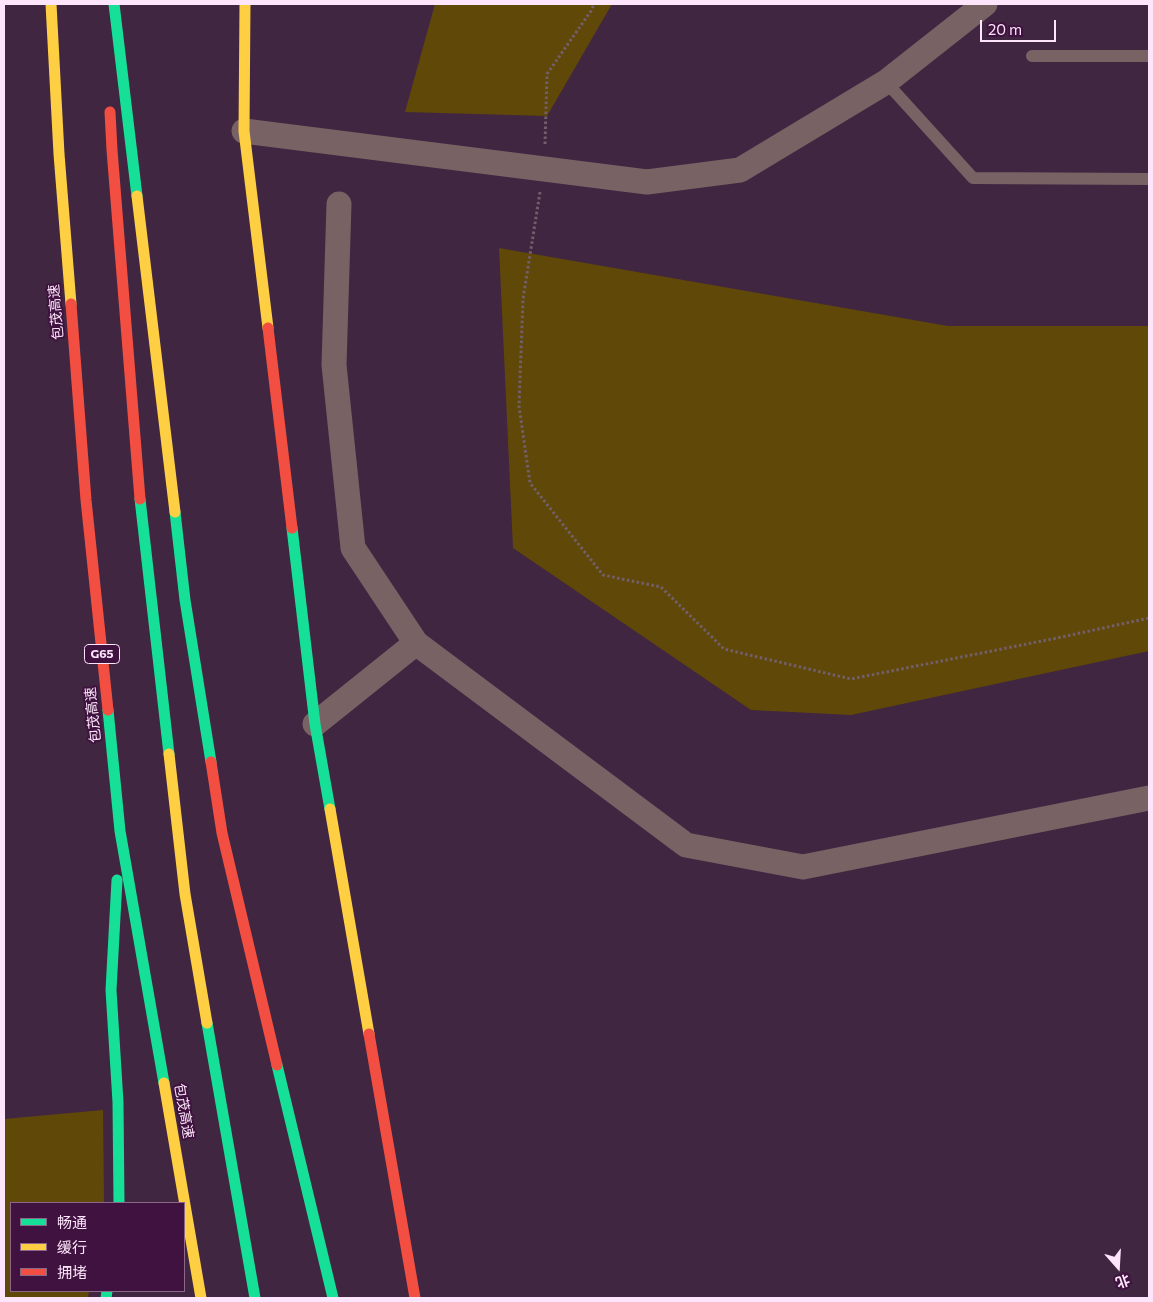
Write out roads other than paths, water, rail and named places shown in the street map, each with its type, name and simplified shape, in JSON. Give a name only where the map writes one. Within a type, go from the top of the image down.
[{"type":"main road","name":"包茂高速","points":[[51,4],[58,154],[86,490],[120,831],[184,1202]]},
{"type":"main road","points":[[105,4],[106,33]]},
{"type":"main road","points":[[114,4],[185,600],[222,833],[333,1298]]},
{"type":"main road","points":[[245,4],[244,131],[316,724],[415,1298]]},
{"type":"main road","points":[[109,101],[112,160],[140,495],[185,894],[255,1298]]},
{"type":"main road","points":[[119,1202],[118,1102],[111,990],[120,831]]},
{"type":"main road","name":"包茂高速","points":[[185,1206],[201,1298]]},
{"type":"street","points":[[244,131],[647,182],[740,170],[886,82],[985,4]]},
{"type":"street","points":[[339,204],[334,365],[353,548],[416,643],[686,845],[803,867],[1149,798]]},
{"type":"street","points":[[316,724],[416,643]]},
{"type":"lane","points":[[1032,56],[1149,56]]},
{"type":"lane","points":[[886,82],[973,178],[1149,179]]}]
